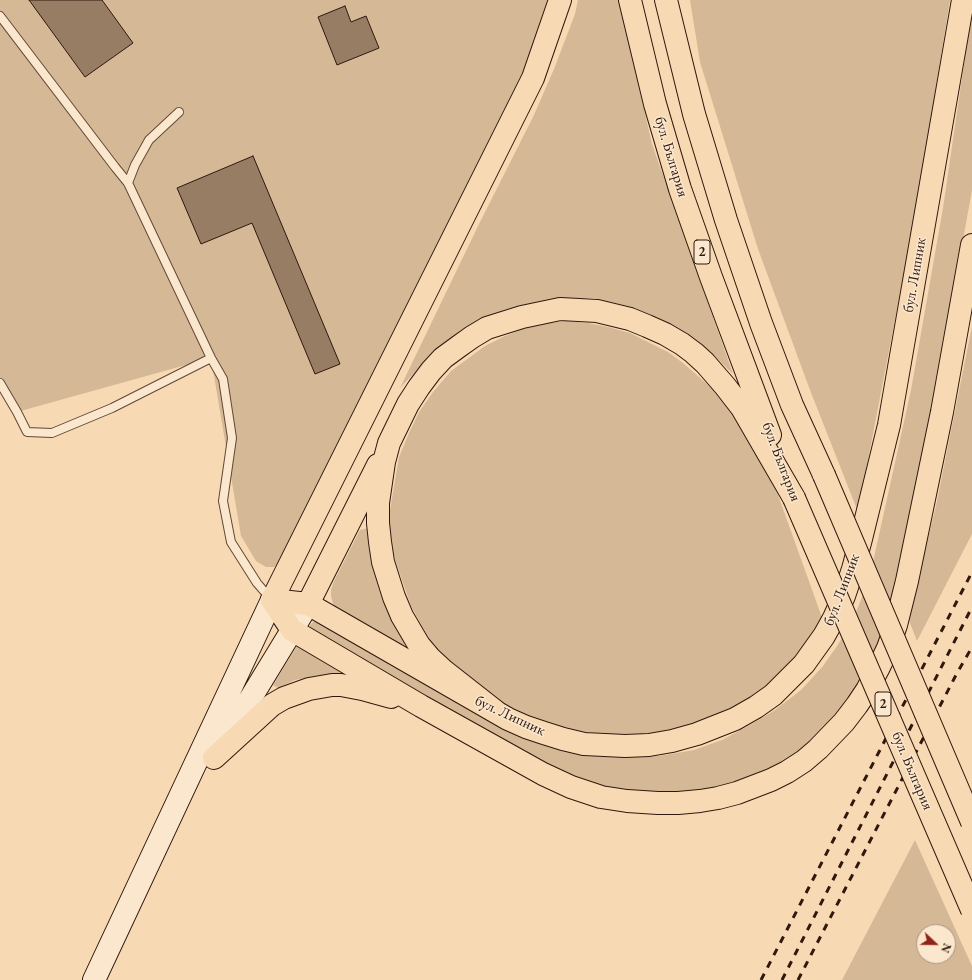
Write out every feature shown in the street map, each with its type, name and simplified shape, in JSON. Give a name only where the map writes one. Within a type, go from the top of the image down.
[{"type":"main road","points":[[560,0],[533,78],[272,600],[292,630],[421,706],[543,774],[571,787],[601,796],[627,801],[658,803],[700,801],[731,794],[756,786],[787,772],[804,761],[818,749],[844,722],[867,690],[888,648],[896,625],[907,581],[940,420],[972,245]]},
{"type":"main road","name":"бул. България","points":[[630,0],[655,104],[680,189],[794,498],[972,910]]},
{"type":"main road","name":"2","points":[[666,0],[694,114],[726,220],[766,336],[792,405],[824,475],[972,822]]},
{"type":"main road","name":"бул. Липник","points":[[272,600],[308,604],[495,711],[526,727],[584,744],[625,746],[649,745],[672,741],[697,734],[735,719],[756,708],[773,695],[804,664],[824,636],[844,596],[853,569],[890,425],[963,0]]},
{"type":"main road","points":[[308,604],[408,404],[431,371],[444,358],[472,337],[488,328],[540,313],[560,309],[597,311],[630,319],[664,334],[682,344],[705,363],[742,408],[794,498]]},
{"type":"main road","points":[[389,443],[384,462],[379,497],[378,523],[383,562],[394,597],[402,616],[426,654],[444,671],[495,711]]},
{"type":"main road","points":[[214,758],[272,705],[284,698],[309,689],[332,685],[351,686],[421,706]]},
{"type":"street","points":[[94,980],[272,600]]},
{"type":"street","points":[[143,874],[308,604]]},
{"type":"lane","points":[[0,16],[128,183],[211,358],[223,380],[232,438],[223,501],[231,542],[257,583],[272,600]]},
{"type":"lane","points":[[128,183],[135,164],[149,140],[179,112]]},
{"type":"lane","points":[[0,383],[27,432],[52,433],[112,408],[211,358]]},
{"type":"shaded area","points":[[0,0],[549,0],[523,74],[281,563],[274,567],[266,567],[256,561],[241,536],[211,358],[17,412],[0,391]]},
{"type":"shaded area","points":[[578,0],[619,0],[652,144],[733,374],[709,351],[688,334],[660,319],[628,306],[594,298],[551,299],[504,310],[461,330],[428,358],[400,388],[479,224],[533,117],[554,69],[575,14]]},
{"type":"shaded area","points":[[690,0],[950,0],[916,210],[858,512],[810,390],[758,249],[700,62]]},
{"type":"shaded area","points":[[972,9],[972,190],[935,395],[901,570],[884,633],[853,694],[829,725],[804,748],[781,764],[757,776],[723,787],[690,793],[627,792],[597,785],[573,777],[546,765],[312,632],[310,625],[313,622],[318,622],[489,716],[632,757],[659,756],[694,750],[722,740],[775,710],[801,690],[823,666],[852,622],[873,562],[911,390],[943,208]]},
{"type":"shaded area","points":[[567,321],[588,323],[630,333],[668,352],[683,363],[714,390],[728,407],[757,454],[778,495],[824,623],[793,667],[739,710],[663,733],[629,735],[595,734],[555,726],[514,710],[495,699],[447,661],[432,643],[411,606],[394,557],[390,531],[390,510],[399,457],[419,412],[433,392],[451,371],[485,346],[525,328],[547,323]]},
{"type":"shaded area","points":[[972,326],[972,534],[917,641],[908,618],[936,506]]},
{"type":"shaded area","points":[[369,528],[405,643],[401,646],[337,609],[333,604],[331,590],[334,581],[360,530]]},
{"type":"shaded area","points":[[297,646],[350,674],[315,676],[295,680],[278,688],[273,685]]},
{"type":"shaded area","points":[[915,840],[953,924],[916,924],[916,964],[956,964],[956,931],[972,966],[972,980],[842,980]]},
{"type":"building","points":[[29,0],[102,0],[133,43],[85,77]]},
{"type":"building","points":[[345,6],[351,22],[366,16],[379,48],[337,65],[318,17]]},
{"type":"building","points":[[253,156],[340,364],[315,374],[252,223],[201,244],[177,188]]},
{"type":"railway","points":[[761,980],[972,572]]},
{"type":"railway","points":[[782,980],[972,607]]},
{"type":"railway","points":[[798,980],[956,675],[972,647]]}]
